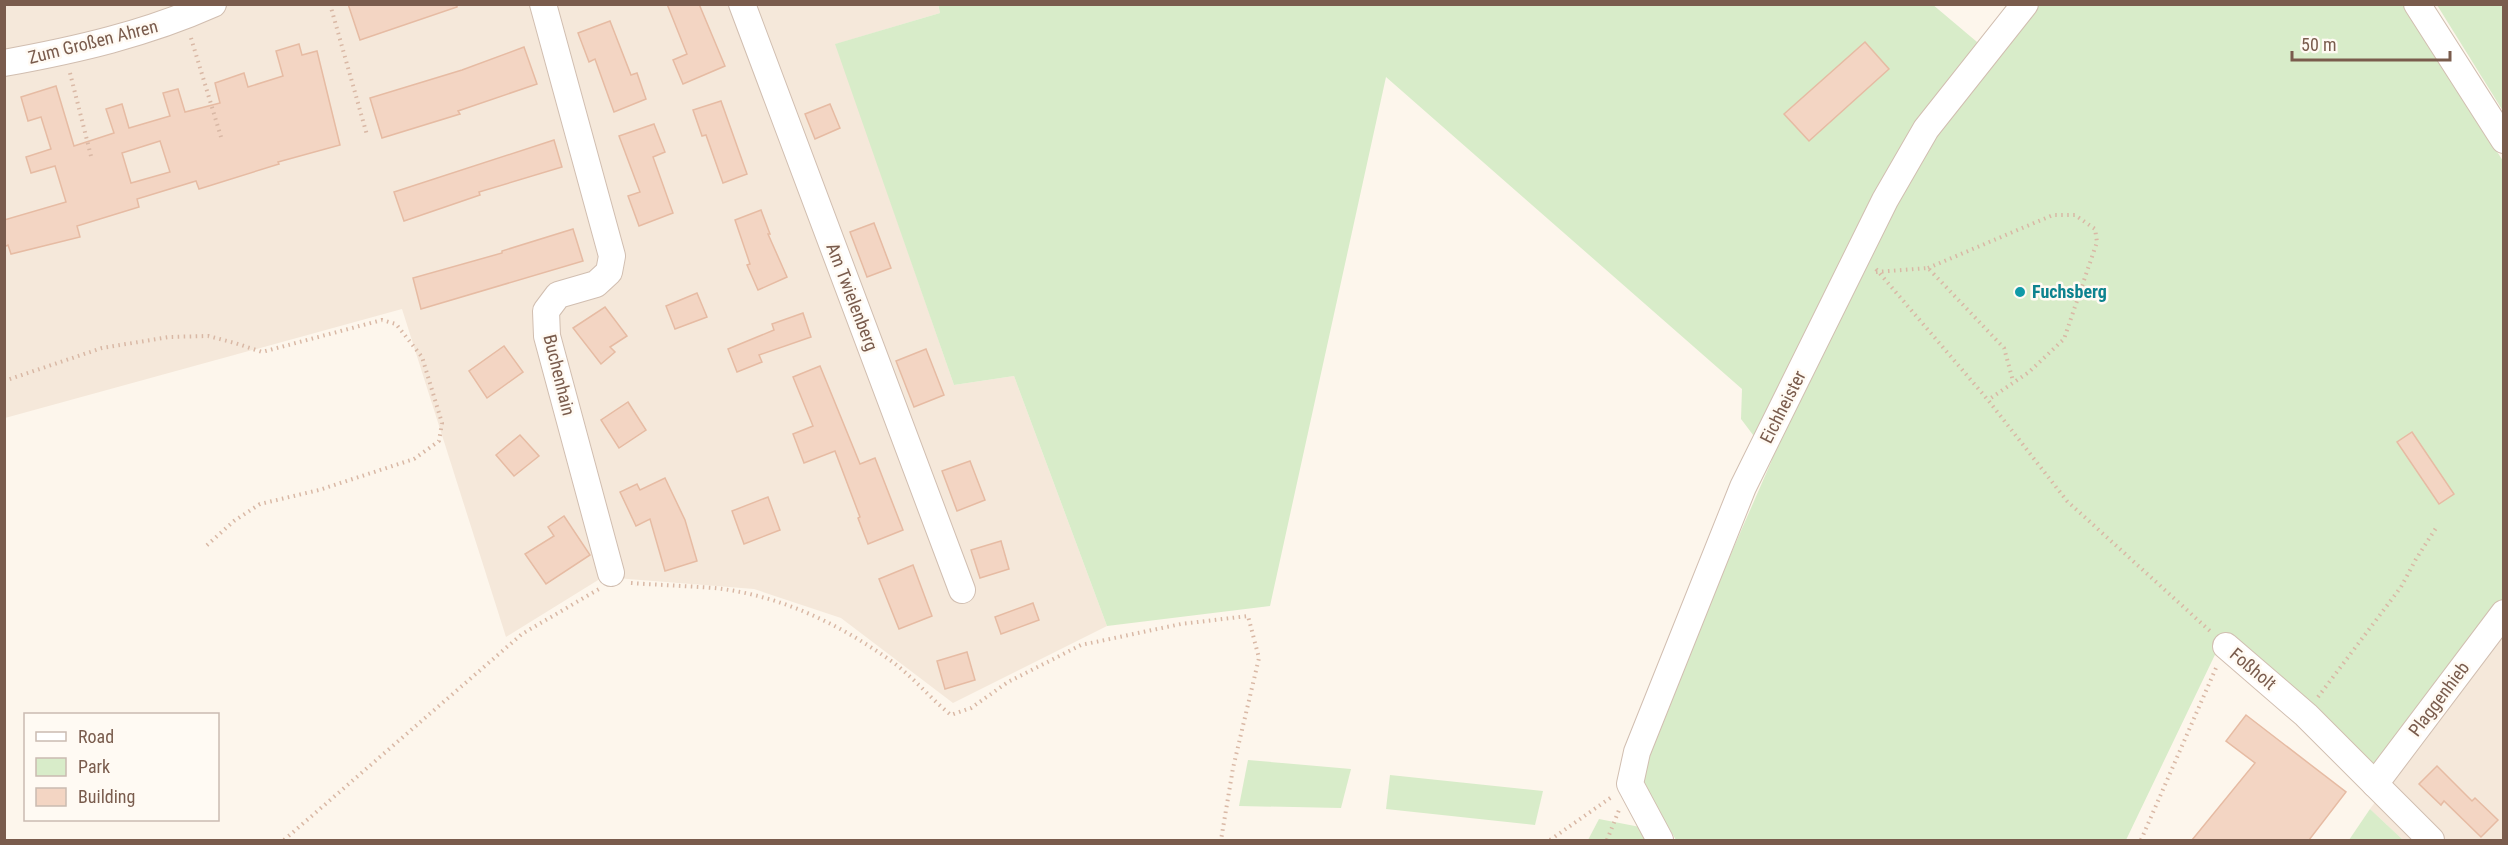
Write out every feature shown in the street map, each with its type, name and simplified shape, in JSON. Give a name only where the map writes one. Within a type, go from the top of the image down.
[{"type":"street","name":"Zum Großen Ahren","points":[[4,63],[65,52],[184,17],[213,4]]},
{"type":"street","name":"Buchenhain","points":[[543,4],[612,255],[609,272],[596,284],[558,295],[546,311],[547,336],[612,577]]},
{"type":"street","name":"Am Twielenberg","points":[[742,4],[962,590]]},
{"type":"street","name":"Eichheister","points":[[1629,784],[1637,752],[1743,487],[1885,200],[1926,129],[2025,4]]},
{"type":"street","points":[[2418,4],[2504,140]]},
{"type":"street","name":"Plaggenhieb","points":[[2375,784],[2504,613]]},
{"type":"street","name":"Foßholt","points":[[2226,646],[2306,715],[2431,840]]},
{"type":"street","points":[[1629,784],[1660,840]]},
{"type":"path","points":[[330,4],[367,135]]},
{"type":"path","points":[[184,17],[221,137]]},
{"type":"path","points":[[65,52],[92,160]]},
{"type":"path","points":[[1876,272],[1928,268],[2053,215],[2075,215],[2095,229],[2097,242],[2064,339],[2029,372],[1988,400]]},
{"type":"path","points":[[1873,228],[1876,272],[1988,400],[2067,501],[2226,646]]},
{"type":"path","points":[[1928,268],[2004,348],[2013,381]]},
{"type":"path","points":[[4,381],[102,348],[169,337],[208,336],[262,352],[382,320],[396,324],[422,357],[442,423],[439,441],[414,459],[319,490],[260,504],[234,521],[204,548]]},
{"type":"path","points":[[2306,715],[2402,587],[2416,559],[2436,528]]},
{"type":"path","points":[[284,840],[522,634],[612,577],[715,588],[800,608],[834,624],[892,662],[918,682],[932,699],[951,715],[971,708],[1008,682],[1081,645],[1181,624],[1248,616],[1259,658],[1233,768],[1221,840]]},
{"type":"path","name":"Foßholt","points":[[2141,840],[2226,646]]},
{"type":"path","points":[[1551,840],[1629,784]]},
{"type":"shaded area","points":[[5,5],[938,5],[940,13],[836,44],[954,385],[1014,376],[1107,626],[953,703],[841,618],[754,589],[603,577],[506,637],[402,309],[5,418]]},
{"type":"shaded area","points":[[2503,633],[2503,840],[2403,840],[2370,809]]},
{"type":"green space","points":[[938,4],[1932,4],[1996,58],[2039,5],[2404,5],[2503,161],[2503,633],[2389,784],[2224,636],[2126,840],[1676,840],[1642,783],[1645,750],[1772,460],[1741,419],[1742,389],[1386,77],[1270,606],[1107,626],[1014,376],[954,385],[835,44],[940,13]]},
{"type":"green space","points":[[2437,5],[2503,5],[2503,111]]},
{"type":"green space","points":[[1248,760],[1351,769],[1341,808],[1239,806]]},
{"type":"green space","points":[[1390,775],[1543,791],[1535,825],[1386,809]]},
{"type":"green space","points":[[2370,809],[2403,840],[2349,840]]},
{"type":"green space","points":[[1599,819],[1640,827],[1648,840],[1588,840]]},
{"type":"building","points":[[348,4],[457,4],[457,7],[360,40]]},
{"type":"building","points":[[667,4],[699,4],[725,66],[683,84],[673,60],[687,54]]},
{"type":"building","points":[[610,21],[631,75],[637,73],[646,99],[614,112],[595,59],[589,62],[578,33]]},
{"type":"building","points":[[1865,42],[1889,69],[1809,141],[1784,114]]},
{"type":"building","points":[[299,44],[302,55],[317,51],[340,145],[278,162],[279,164],[199,189],[196,181],[137,199],[139,207],[77,226],[80,237],[11,254],[8,245],[4,247],[4,220],[66,202],[55,166],[31,173],[26,157],[51,149],[41,117],[28,121],[21,97],[56,86],[74,146],[114,133],[106,109],[122,104],[129,128],[170,116],[163,93],[178,89],[185,112],[220,103],[215,83],[244,73],[248,87],[283,76],[276,51]],"holes":[[[160,141],[170,172],[131,183],[122,153]]]},
{"type":"building","points":[[524,47],[537,84],[458,111],[460,114],[382,138],[370,98],[462,70]]},
{"type":"building","points":[[721,101],[747,174],[723,183],[706,135],[702,136],[693,110]]},
{"type":"building","points":[[830,104],[840,128],[815,139],[805,114]]},
{"type":"building","points":[[654,124],[665,152],[653,157],[673,213],[639,226],[628,196],[640,192],[619,136]]},
{"type":"building","points":[[554,140],[562,167],[479,192],[480,195],[404,221],[394,192]]},
{"type":"building","points":[[761,210],[770,234],[768,234],[787,277],[758,290],[747,265],[750,264],[735,220]]},
{"type":"building","points":[[874,223],[891,268],[867,277],[850,232]]},
{"type":"building","points":[[573,229],[583,261],[421,309],[413,278],[502,253],[502,251]]},
{"type":"building","points":[[697,293],[707,317],[675,329],[666,306]]},
{"type":"building","points":[[605,307],[627,336],[610,347],[615,352],[601,364],[573,328]]},
{"type":"building","points":[[803,313],[811,337],[759,355],[762,362],[737,372],[728,349],[774,330],[772,324]]},
{"type":"building","points":[[504,346],[523,372],[487,398],[469,371]]},
{"type":"building","points":[[926,349],[944,395],[914,407],[896,361]]},
{"type":"building","points":[[820,366],[860,464],[875,458],[903,530],[868,544],[835,451],[804,463],[793,434],[813,426],[793,377]]},
{"type":"building","points":[[628,402],[646,430],[619,448],[601,420]]},
{"type":"building","points":[[2412,432],[2454,494],[2439,504],[2397,442]]},
{"type":"building","points":[[520,435],[539,456],[514,476],[496,455]]},
{"type":"building","points":[[970,461],[985,500],[957,511],[942,471]]},
{"type":"building","points":[[665,478],[685,520],[697,561],[665,571],[650,519],[636,526],[620,492],[637,484],[640,490]]},
{"type":"building","points":[[768,497],[780,530],[744,544],[732,511]]},
{"type":"building","points":[[564,516],[590,555],[546,584],[525,554],[554,536],[548,527]]},
{"type":"building","points":[[1001,541],[1009,569],[980,578],[971,550]]},
{"type":"building","points":[[913,565],[932,616],[899,629],[879,579]]},
{"type":"building","points":[[1033,603],[1039,620],[1001,634],[995,617]]},
{"type":"building","points":[[967,652],[975,680],[945,689],[937,661]]},
{"type":"building","points":[[2246,715],[2346,792],[2309,840],[2192,840],[2255,763],[2226,741]]},
{"type":"building","points":[[2437,766],[2472,801],[2475,798],[2498,820],[2481,837],[2444,801],[2441,805],[2419,784]]},
{"type":"place","name":"Fuchsberg","points":[[2020,292]]}]
